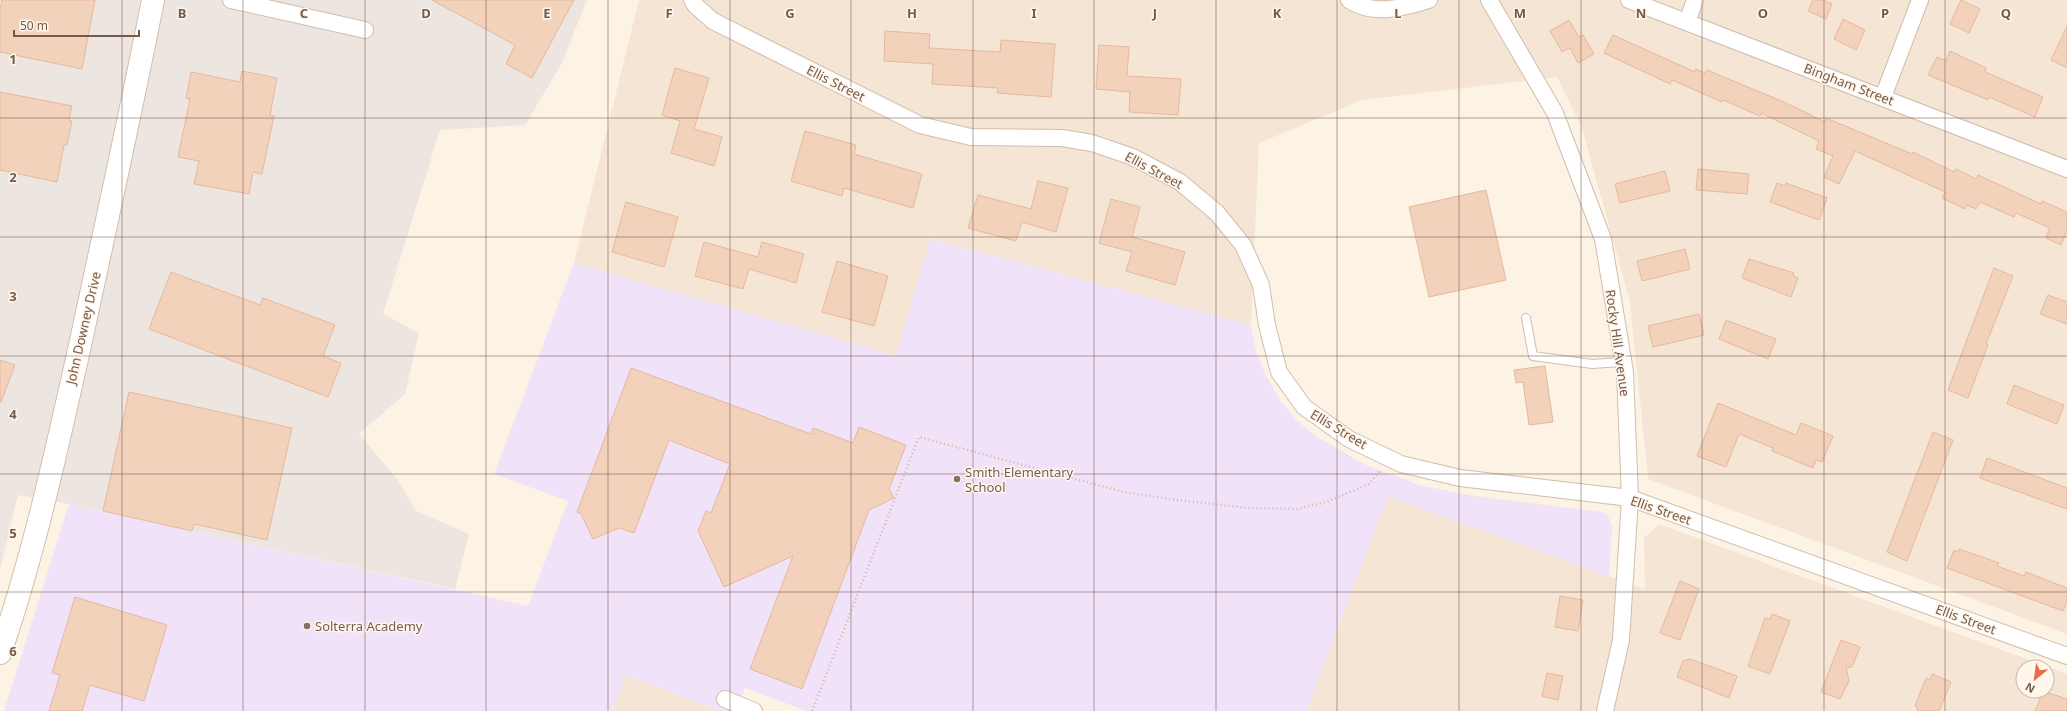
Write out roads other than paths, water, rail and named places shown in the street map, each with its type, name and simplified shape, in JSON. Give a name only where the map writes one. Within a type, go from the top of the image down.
[{"type":"street","name":"John Downey Drive","points":[[0,653],[35,540],[49,484],[120,166],[153,0]]},
{"type":"street","points":[[231,0],[365,30]]},
{"type":"street","name":"Ellis Street","points":[[692,0],[695,5],[713,21],[920,125],[971,137],[1062,138],[1092,143],[1133,157],[1180,182],[1217,213],[1243,245],[1261,285],[1267,325],[1279,372],[1304,408],[1349,439],[1402,464],[1460,478],[1630,498],[2067,656]]},
{"type":"street","points":[[1349,0],[1376,9],[1401,8],[1429,0]]},
{"type":"street","name":"Rocky Hill Avenue","points":[[1489,0],[1555,113],[1603,239],[1622,362],[1625,372],[1630,498],[1621,640],[1605,711]]},
{"type":"street","name":"Bingham Street","points":[[1630,0],[2067,169]]},
{"type":"street","points":[[1687,22],[1695,0]]},
{"type":"street","points":[[1883,97],[1920,0]]},
{"type":"street","points":[[725,699],[754,711]]},
{"type":"lane","points":[[1526,318],[1533,356],[1592,364],[1622,362]]},
{"type":"place","name":"Smith Elementary School","points":[[957,479]]},
{"type":"place","name":"Solterra Academy","points":[[307,626]]}]
